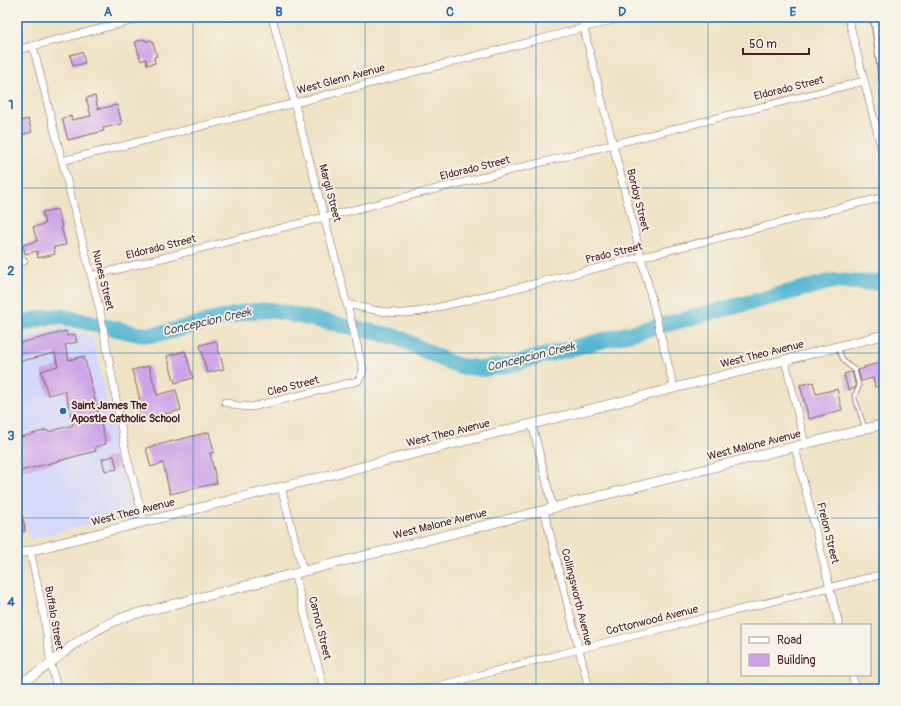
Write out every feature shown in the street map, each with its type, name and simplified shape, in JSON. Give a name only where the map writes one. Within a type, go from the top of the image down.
[{"type":"main road","points":[[876,17],[884,79]]},
{"type":"street","points":[[17,50],[146,17]]},
{"type":"street","name":"Margil Street","points":[[272,17],[350,314],[363,369],[362,374]]},
{"type":"street","name":"Bordoy Street","points":[[581,17],[674,388]]},
{"type":"street","name":"West Glenn Avenue","points":[[62,161],[295,103],[625,17]]},
{"type":"street","points":[[848,17],[884,159]]},
{"type":"street","name":"Nunes Street","points":[[33,46],[100,311],[126,453],[144,521]]},
{"type":"street","name":"Eldorado Street","points":[[91,276],[864,81]]},
{"type":"street","name":"Prado Street","points":[[347,304],[401,314],[418,312],[884,197]]},
{"type":"street","name":"West Theo Avenue","points":[[17,554],[884,335]]},
{"type":"street","points":[[785,360],[805,444]]},
{"type":"street","name":"Cleo Street","points":[[225,402],[238,406],[252,407],[358,381],[362,374]]},
{"type":"street","name":"Collingsworth Avenue","points":[[532,424],[548,509],[589,689]]},
{"type":"street","name":"West Malone Avenue","points":[[17,683],[35,675],[51,664],[62,653],[97,628],[127,616],[884,424]]},
{"type":"street","name":"Frelon Street","points":[[795,446],[839,624]]},
{"type":"street","name":"Carnot Street","points":[[282,487],[298,572],[324,689]]},
{"type":"street","name":"Buffalo Street","points":[[30,550],[43,610],[51,664],[57,689]]},
{"type":"street","name":"Cottonwood Avenue","points":[[427,689],[579,649],[884,574]]},
{"type":"street","points":[[852,676],[856,689]]},
{"type":"lane","points":[[838,347],[840,355],[846,365],[855,370],[859,387],[854,396],[865,429]]},
{"type":"shaded area","name":"Saint James The Apostle Catholic School","points":[[63,327],[93,337],[132,513],[30,540],[17,484],[17,339]]},
{"type":"building","points":[[145,39],[145,41],[152,40],[157,56],[154,57],[155,63],[147,65],[146,59],[141,61],[135,42]]},
{"type":"building","points":[[82,52],[85,63],[73,66],[70,55]]},
{"type":"building","points":[[95,96],[98,109],[117,105],[122,124],[103,128],[104,131],[68,140],[62,118],[71,116],[72,120],[91,116],[86,98]]},
{"type":"building","points":[[28,119],[32,132],[21,135],[17,122]]},
{"type":"building","points":[[57,209],[66,245],[54,247],[55,254],[38,258],[37,251],[25,254],[23,245],[37,241],[33,227],[45,224],[42,212]]},
{"type":"building","points":[[66,331],[67,336],[75,334],[77,342],[65,345],[69,360],[84,356],[106,444],[95,447],[96,451],[17,472],[17,438],[73,425],[65,391],[48,395],[41,371],[58,366],[55,353],[17,362],[17,344]]},
{"type":"building","points":[[216,341],[224,369],[207,373],[200,345]]},
{"type":"building","points":[[185,351],[193,378],[175,383],[167,356]]},
{"type":"building","points":[[884,362],[884,384],[875,387],[873,378],[861,381],[858,370]]},
{"type":"building","points":[[149,366],[157,395],[176,390],[181,410],[142,420],[137,400],[140,399],[132,370]]},
{"type":"building","points":[[852,372],[856,387],[848,390],[844,374]]},
{"type":"building","points":[[813,382],[816,394],[837,389],[842,410],[809,419],[800,385]]},
{"type":"building","points":[[209,432],[214,452],[210,453],[217,483],[170,494],[163,463],[151,467],[146,448]]},
{"type":"building","points":[[114,456],[117,469],[105,471],[102,459]]},
{"type":"building","points":[[17,504],[19,504],[25,531],[17,533]]},
{"type":"waterway","name":"Concepcion Creek","points":[[17,325],[42,318],[60,316],[138,334],[150,335],[164,333],[245,312],[271,310],[397,337],[448,362],[460,366],[483,369],[507,365],[833,281],[872,283],[884,282]]},
{"type":"place","name":"Saint James The Apostle Catholic School","points":[[63,411]]}]
